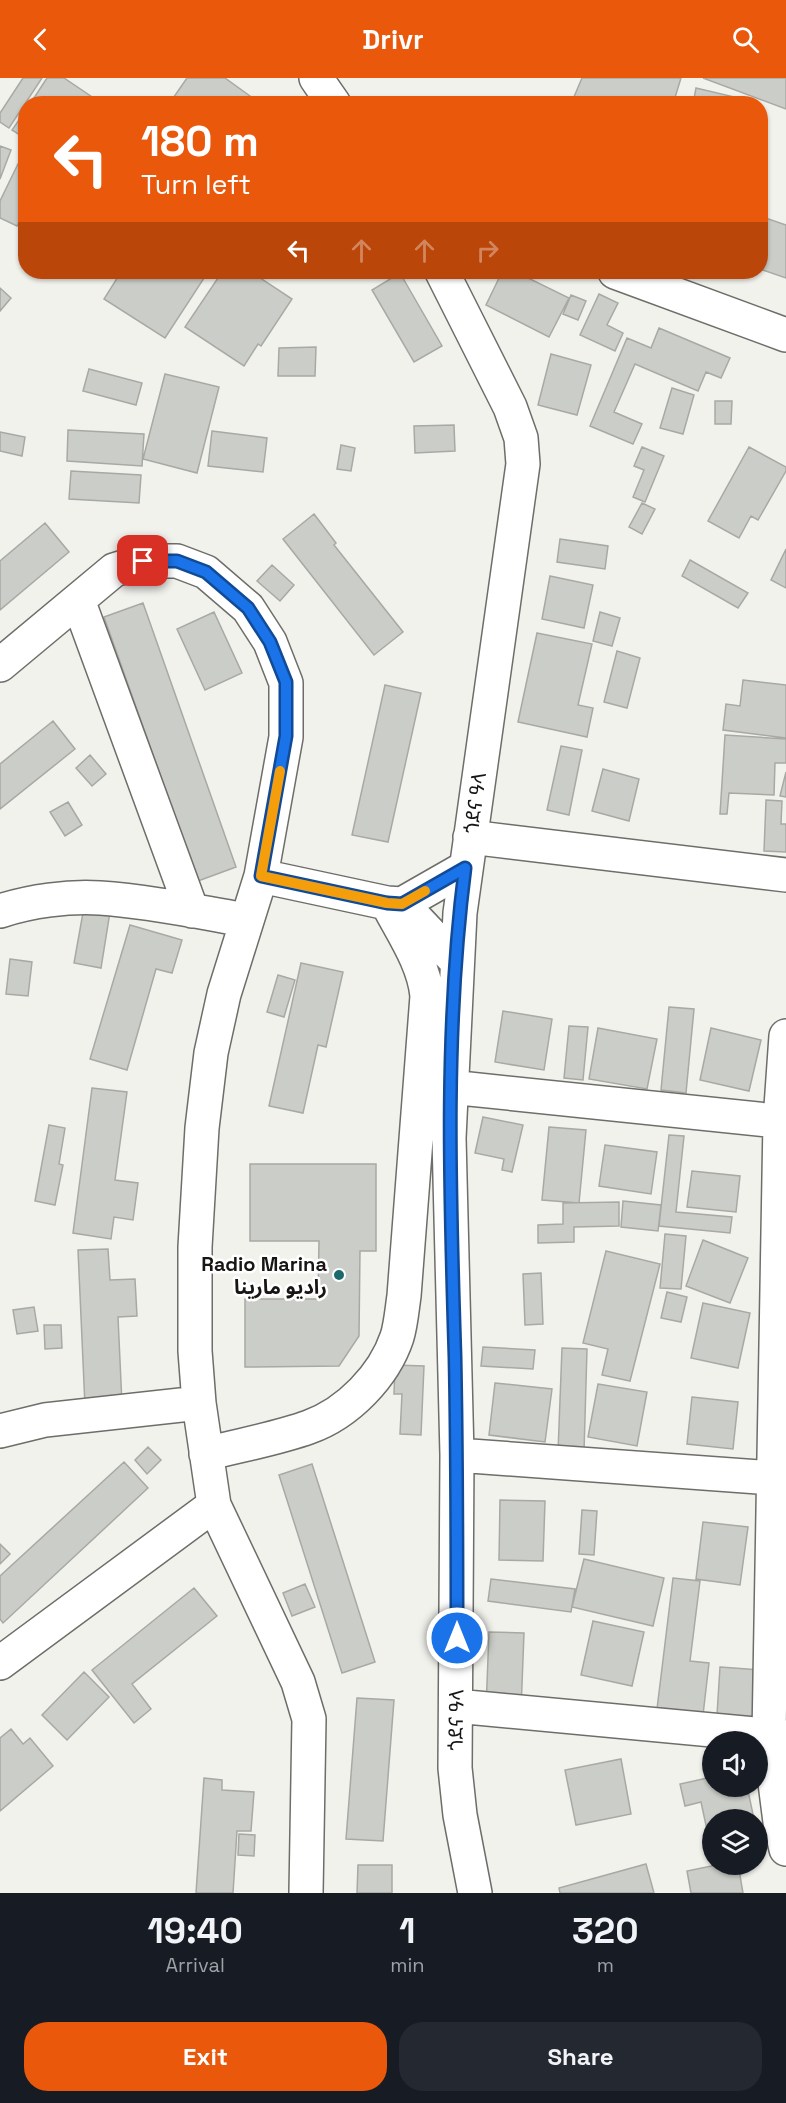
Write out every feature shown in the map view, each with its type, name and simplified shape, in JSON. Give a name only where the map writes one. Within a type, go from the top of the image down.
[{"type":"street","points":[[316,78],[328,96]]},
{"type":"street","name":"ጎደና ዓላ","points":[[446,279],[510,407],[521,438],[523,464],[468,853],[456,961],[450,1087],[449,1138],[457,1455],[456,1767],[460,1815],[475,1893]]},
{"type":"street","points":[[634,279],[786,335]]},
{"type":"street","points":[[0,665],[114,570],[143,561],[177,561],[206,572],[248,608],[270,642],[286,682],[286,736],[261,876],[224,994],[211,1053],[202,1128],[195,1247],[195,1352],[199,1403],[214,1505],[298,1682],[309,1719],[306,1893]]},
{"type":"street","points":[[78,600],[192,911]]},
{"type":"street","points":[[394,904],[468,853],[786,875]]},
{"type":"street","points":[[261,876],[394,904],[456,961]]},
{"type":"street","points":[[0,911],[20,905],[64,899],[100,898],[246,920]]},
{"type":"street","points":[[206,1454],[310,1427],[337,1413],[370,1385],[385,1363],[397,1337],[404,1296],[426,996],[425,981],[394,904]]},
{"type":"street","points":[[786,1036],[783,1122],[777,1737],[780,1822],[786,1849]]},
{"type":"street","points":[[450,1087],[783,1122]]},
{"type":"street","points":[[0,1431],[45,1420],[199,1403]]},
{"type":"street","points":[[457,1455],[780,1479]]},
{"type":"street","points":[[0,1663],[214,1505]]},
{"type":"street","points":[[456,1706],[777,1737]]},
{"type":"building","points":[[23,78],[42,78],[30,96],[18,96],[18,114],[9,128],[0,122],[0,113]]},
{"type":"building","points":[[47,78],[64,78],[91,96],[35,96]]},
{"type":"building","points":[[187,78],[225,78],[250,96],[175,96]]},
{"type":"building","points":[[582,78],[681,78],[675,96],[574,96]]},
{"type":"building","points":[[703,78],[786,78],[786,109],[768,102],[768,96],[751,96]]},
{"type":"building","points":[[696,88],[730,96],[694,96]]},
{"type":"building","points":[[18,121],[18,134],[12,130]]},
{"type":"building","points":[[0,146],[11,150],[0,179]]},
{"type":"building","points":[[18,164],[17,226],[0,218],[0,201]]},
{"type":"building","points":[[768,219],[786,225],[786,278],[768,272]]},
{"type":"building","points":[[117,279],[203,279],[165,338],[104,299]]},
{"type":"building","points":[[217,279],[262,279],[292,299],[261,346],[258,344],[244,366],[185,327]]},
{"type":"building","points":[[390,279],[403,279],[442,346],[414,362],[372,290]]},
{"type":"building","points":[[499,279],[530,279],[569,298],[549,337],[486,305]]},
{"type":"building","points":[[0,288],[11,298],[0,311]]},
{"type":"building","points":[[599,294],[618,303],[607,325],[623,333],[615,351],[580,335]]},
{"type":"building","points":[[571,295],[586,301],[578,320],[563,314]]},
{"type":"building","points":[[659,328],[730,358],[721,378],[706,372],[698,391],[635,364],[614,412],[642,424],[633,444],[590,426],[627,338],[651,348]]},
{"type":"building","points":[[316,347],[315,376],[278,376],[279,348]]},
{"type":"building","points":[[551,354],[591,365],[577,415],[538,405]]},
{"type":"building","points":[[89,369],[142,383],[136,405],[83,391]]},
{"type":"building","points":[[165,374],[219,387],[197,473],[143,459]]},
{"type":"building","points":[[672,388],[694,395],[683,434],[660,428]]},
{"type":"building","points":[[715,401],[732,401],[731,424],[715,424]]},
{"type":"building","points":[[454,425],[455,451],[415,453],[414,426]]},
{"type":"building","points":[[68,430],[144,434],[142,466],[67,461]]},
{"type":"building","points":[[212,431],[267,438],[263,472],[208,466]]},
{"type":"building","points":[[0,432],[25,437],[22,456],[0,451]]},
{"type":"building","points":[[341,445],[355,448],[351,471],[337,469]]},
{"type":"building","points":[[642,447],[664,456],[645,502],[633,497],[644,470],[634,466]]},
{"type":"building","points":[[749,447],[786,467],[786,471],[758,520],[751,516],[739,538],[708,521]]},
{"type":"building","points":[[71,471],[141,475],[139,503],[69,499]]},
{"type":"building","points":[[642,503],[655,509],[642,534],[629,527]]},
{"type":"building","points":[[314,514],[336,543],[334,545],[403,632],[374,655],[283,539]]},
{"type":"building","points":[[45,523],[69,552],[0,610],[0,561]]},
{"type":"building","points":[[560,539],[608,546],[605,569],[557,562]]},
{"type":"building","points":[[786,549],[786,588],[771,580]]},
{"type":"building","points":[[690,560],[748,593],[738,608],[682,576]]},
{"type":"building","points":[[272,565],[294,585],[280,601],[257,581]]},
{"type":"building","points":[[550,576],[593,585],[584,628],[542,619]]},
{"type":"building","points":[[143,603],[236,867],[198,881],[104,617]]},
{"type":"building","points":[[214,612],[242,673],[205,690],[177,629]]},
{"type":"building","points":[[600,612],[620,618],[612,646],[593,641]]},
{"type":"building","points":[[537,633],[592,644],[578,705],[593,708],[587,737],[518,722]]},
{"type":"building","points":[[617,651],[640,658],[627,708],[604,702]]},
{"type":"building","points":[[743,680],[786,685],[786,738],[723,730],[726,704],[740,706]]},
{"type":"building","points":[[385,685],[421,693],[388,842],[352,835]]},
{"type":"building","points":[[53,721],[75,749],[0,809],[0,764]]},
{"type":"building","points":[[725,735],[786,739],[786,763],[775,763],[774,795],[729,793],[727,814],[720,814]]},
{"type":"building","points":[[561,746],[582,750],[569,815],[547,810]]},
{"type":"building","points":[[90,755],[106,774],[92,786],[76,768]]},
{"type":"building","points":[[603,769],[639,779],[629,821],[592,811]]},
{"type":"building","points":[[786,772],[786,797],[780,796]]},
{"type":"building","points":[[766,800],[782,801],[781,824],[786,824],[786,852],[764,851]]},
{"type":"building","points":[[68,802],[82,825],[65,836],[50,812]]},
{"type":"building","points":[[84,907],[110,912],[101,968],[74,963]]},
{"type":"building","points":[[130,925],[182,940],[172,973],[156,969],[127,1070],[90,1059]]},
{"type":"building","points":[[10,959],[32,962],[28,996],[6,994]]},
{"type":"building","points":[[301,963],[343,972],[326,1047],[318,1045],[303,1113],[269,1106]]},
{"type":"building","points":[[278,975],[295,980],[284,1017],[267,1012]]},
{"type":"building","points":[[669,1007],[694,1009],[686,1093],[661,1090]]},
{"type":"building","points":[[503,1011],[552,1019],[544,1070],[495,1062]]},
{"type":"building","points":[[569,1026],[588,1027],[583,1080],[564,1078]]},
{"type":"building","points":[[598,1028],[657,1039],[647,1089],[589,1079]]},
{"type":"building","points":[[711,1028],[761,1040],[749,1091],[700,1080]]},
{"type":"building","points":[[92,1088],[127,1092],[115,1180],[138,1183],[133,1220],[114,1217],[111,1239],[73,1233]]},
{"type":"building","points":[[483,1117],[523,1125],[512,1172],[502,1170],[504,1159],[475,1153]]},
{"type":"building","points":[[49,1125],[65,1128],[59,1164],[63,1165],[55,1205],[35,1201]]},
{"type":"building","points":[[549,1127],[586,1130],[579,1203],[542,1200]]},
{"type":"building","points":[[669,1135],[684,1136],[676,1212],[732,1217],[730,1233],[659,1226]]},
{"type":"building","points":[[605,1145],[657,1152],[651,1194],[599,1186]]},
{"type":"building","name":"Radio Marina راديو مارينا","points":[[250,1164],[376,1164],[376,1251],[360,1251],[359,1336],[339,1366],[245,1367],[245,1299],[318,1299],[319,1241],[250,1241]]},
{"type":"building","points":[[692,1171],[740,1176],[736,1212],[687,1207]]},
{"type":"building","points":[[623,1201],[661,1205],[658,1231],[621,1227]]},
{"type":"building","points":[[619,1202],[619,1226],[574,1227],[574,1242],[538,1243],[538,1225],[563,1224],[563,1203]]},
{"type":"building","points":[[665,1234],[686,1236],[681,1289],[660,1288]]},
{"type":"building","points":[[703,1240],[748,1258],[730,1303],[686,1286]]},
{"type":"building","points":[[108,1249],[110,1280],[135,1279],[137,1316],[118,1317],[122,1404],[85,1406],[78,1250]]},
{"type":"building","points":[[606,1251],[660,1264],[630,1381],[602,1375],[608,1349],[583,1343]]},
{"type":"building","points":[[541,1273],[543,1324],[525,1325],[523,1274]]},
{"type":"building","points":[[667,1292],[687,1297],[681,1322],[661,1318]]},
{"type":"building","points":[[703,1303],[750,1313],[738,1368],[691,1358]]},
{"type":"building","points":[[34,1307],[38,1331],[17,1334],[13,1310]]},
{"type":"building","points":[[44,1325],[61,1325],[62,1348],[45,1349]]},
{"type":"building","points":[[483,1347],[535,1350],[533,1369],[481,1366]]},
{"type":"building","points":[[562,1348],[587,1349],[584,1452],[558,1452]]},
{"type":"building","points":[[395,1365],[424,1366],[421,1435],[400,1434],[402,1394],[394,1394]]},
{"type":"building","points":[[495,1383],[552,1389],[545,1442],[489,1435]]},
{"type":"building","points":[[598,1384],[647,1392],[637,1446],[588,1437]]},
{"type":"building","points":[[692,1397],[738,1402],[733,1449],[687,1444]]},
{"type":"building","points":[[148,1447],[161,1460],[147,1474],[135,1460]]},
{"type":"building","points":[[124,1462],[148,1488],[3,1623],[0,1619],[0,1576]]},
{"type":"building","points":[[312,1464],[375,1662],[342,1673],[279,1475]]},
{"type":"building","points":[[500,1500],[545,1501],[543,1561],[499,1560]]},
{"type":"building","points":[[582,1510],[597,1511],[594,1555],[579,1554]]},
{"type":"building","points":[[703,1522],[748,1527],[740,1585],[696,1579]]},
{"type":"building","points":[[0,1544],[10,1554],[0,1564]]},
{"type":"building","points":[[584,1559],[664,1578],[653,1626],[572,1607]]},
{"type":"building","points":[[673,1578],[700,1581],[690,1661],[709,1663],[703,1715],[657,1709]]},
{"type":"building","points":[[491,1579],[575,1589],[571,1612],[488,1601]]},
{"type":"building","points":[[305,1584],[315,1607],[292,1616],[283,1593]]},
{"type":"building","points":[[194,1588],[217,1616],[132,1684],[151,1709],[134,1723],[92,1670]]},
{"type":"building","points":[[593,1621],[644,1632],[632,1686],[581,1675]]},
{"type":"building","points":[[489,1632],[524,1633],[521,1710],[486,1709]]},
{"type":"building","points":[[720,1667],[760,1670],[757,1717],[717,1715]]},
{"type":"building","points":[[84,1672],[109,1697],[67,1740],[42,1715]]},
{"type":"building","points":[[357,1698],[394,1700],[383,1841],[346,1839]]},
{"type":"building","points":[[11,1729],[23,1744],[30,1738],[53,1766],[0,1811],[0,1738]]},
{"type":"building","points":[[621,1759],[631,1814],[576,1825],[565,1770]]},
{"type":"building","points":[[204,1778],[222,1780],[222,1790],[254,1792],[251,1831],[237,1831],[233,1893],[196,1893]]},
{"type":"building","points":[[702,1779],[702,1797],[749,1797],[752,1809],[702,1809],[701,1802],[685,1806],[680,1784]]},
{"type":"building","points":[[239,1834],[255,1835],[254,1856],[238,1855]]},
{"type":"building","points":[[646,1864],[654,1893],[560,1893],[559,1888]]},
{"type":"building","points":[[358,1865],[392,1865],[392,1893],[357,1893]]},
{"type":"building","points":[[702,1868],[702,1875],[740,1875],[743,1893],[691,1893],[687,1871]]},
{"type":"slow traffic","points":[[280,771],[261,876],[387,903],[402,904],[425,891]]},
{"type":"place","name":"Radio Marina راديو مارينا","points":[[339,1275]]},
{"type":"route","points":[[143,561],[177,561],[206,572],[248,608],[270,642],[286,682],[286,736],[261,876],[387,903],[402,904],[465,868],[456,961],[449,1138],[457,1455],[457,1638]]}]
